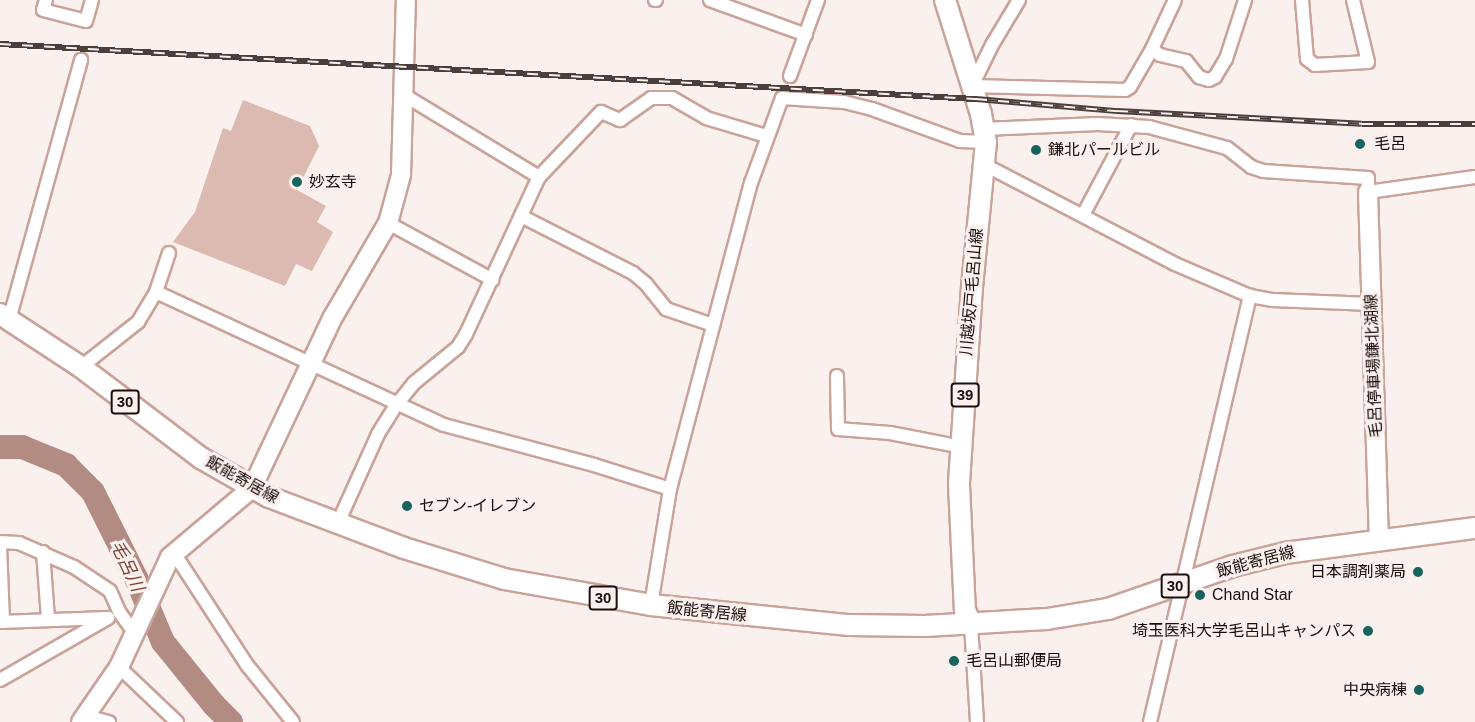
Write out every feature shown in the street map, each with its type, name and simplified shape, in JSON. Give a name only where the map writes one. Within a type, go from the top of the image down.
[{"type":"main road","name":"川越坂戸毛呂山線","points":[[945,0],[985,136],[985,165],[972,287],[959,520],[965,610],[971,624]]},
{"type":"main road","name":"飯能寄居線","points":[[3,316],[81,367],[201,458],[252,488],[337,525],[504,579],[651,605],[849,625],[971,624],[1047,619],[1090,613],[1285,553],[1475,528]]},
{"type":"street","points":[[46,0],[43,10],[86,21],[92,0]]},
{"type":"street","points":[[109,722],[83,719],[119,667],[136,626],[170,558],[252,488],[350,285],[388,222],[401,175],[406,0]]},
{"type":"street","points":[[710,0],[806,35]]},
{"type":"street","points":[[790,76],[818,0]]},
{"type":"street","points":[[1019,0],[992,45],[972,86],[1125,90],[1130,87],[1152,49],[1175,0]]},
{"type":"street","points":[[1152,49],[1160,55],[1186,61],[1199,77],[1209,80],[1215,77],[1226,59],[1245,0]]},
{"type":"street","points":[[1302,0],[1307,59],[1315,65],[1368,62],[1353,0]]},
{"type":"street","points":[[3,316],[81,60]]},
{"type":"street","points":[[404,95],[539,177]]},
{"type":"street","points":[[337,525],[378,434],[397,404],[414,383],[459,347],[493,280],[539,177],[601,112],[620,120],[651,98],[672,98],[706,118],[766,136]]},
{"type":"street","points":[[651,605],[670,489],[766,136],[782,98],[844,102],[872,109],[960,141],[985,136],[1131,125],[1210,142],[1227,148],[1251,167],[1263,171],[1368,178],[1368,192],[1475,177]]},
{"type":"street","points":[[1083,215],[1131,125]]},
{"type":"street","points":[[985,165],[1175,264],[1250,296],[1272,300],[1372,304]]},
{"type":"street","name":"毛呂停車場鎌北湖線","points":[[1368,192],[1379,540]]},
{"type":"street","points":[[521,216],[633,273],[646,284],[666,309],[713,325]]},
{"type":"street","points":[[388,222],[493,280]]},
{"type":"street","points":[[81,367],[138,322],[156,292],[169,253]]},
{"type":"street","points":[[156,292],[444,425],[594,465],[670,489]]},
{"type":"street","points":[[1150,722],[1250,296]]},
{"type":"street","points":[[837,376],[838,429],[890,433],[962,447]]},
{"type":"street","points":[[114,616],[110,591],[75,567],[19,543],[0,544],[2,622],[114,616],[136,626]]},
{"type":"street","points":[[44,552],[48,620]]},
{"type":"street","points":[[170,558],[247,665],[293,722]]},
{"type":"street","points":[[0,680],[114,616]]},
{"type":"street","points":[[971,624],[977,722]]},
{"type":"street","points":[[119,667],[177,722]]},
{"type":"shaded area","points":[[243,100],[310,126],[319,146],[297,190],[326,206],[317,222],[333,232],[312,271],[296,264],[285,286],[173,242],[195,212],[223,128],[231,131]]},
{"type":"waterway","name":"毛呂川","points":[[0,447],[22,447],[66,465],[93,492],[136,578],[163,642],[214,705],[231,722]]},
{"type":"railway","points":[[0,44],[976,99],[1117,111],[1362,124],[1475,124]]},
{"type":"place","name":"毛呂","points":[[1360,144]]},
{"type":"place","name":"鎌北パールビル","points":[[1036,150]]},
{"type":"place","name":"妙玄寺","points":[[297,182]]},
{"type":"place","name":"セブン-イレブン","points":[[407,506]]},
{"type":"place","name":"日本調剤薬局","points":[[1418,572]]},
{"type":"place","name":"Chand Star","points":[[1200,595]]},
{"type":"place","name":"埼玉医科大学毛呂山キャンパス","points":[[1368,631]]},
{"type":"place","name":"毛呂山郵便局","points":[[954,661]]},
{"type":"place","name":"中央病棟","points":[[1419,690]]}]
